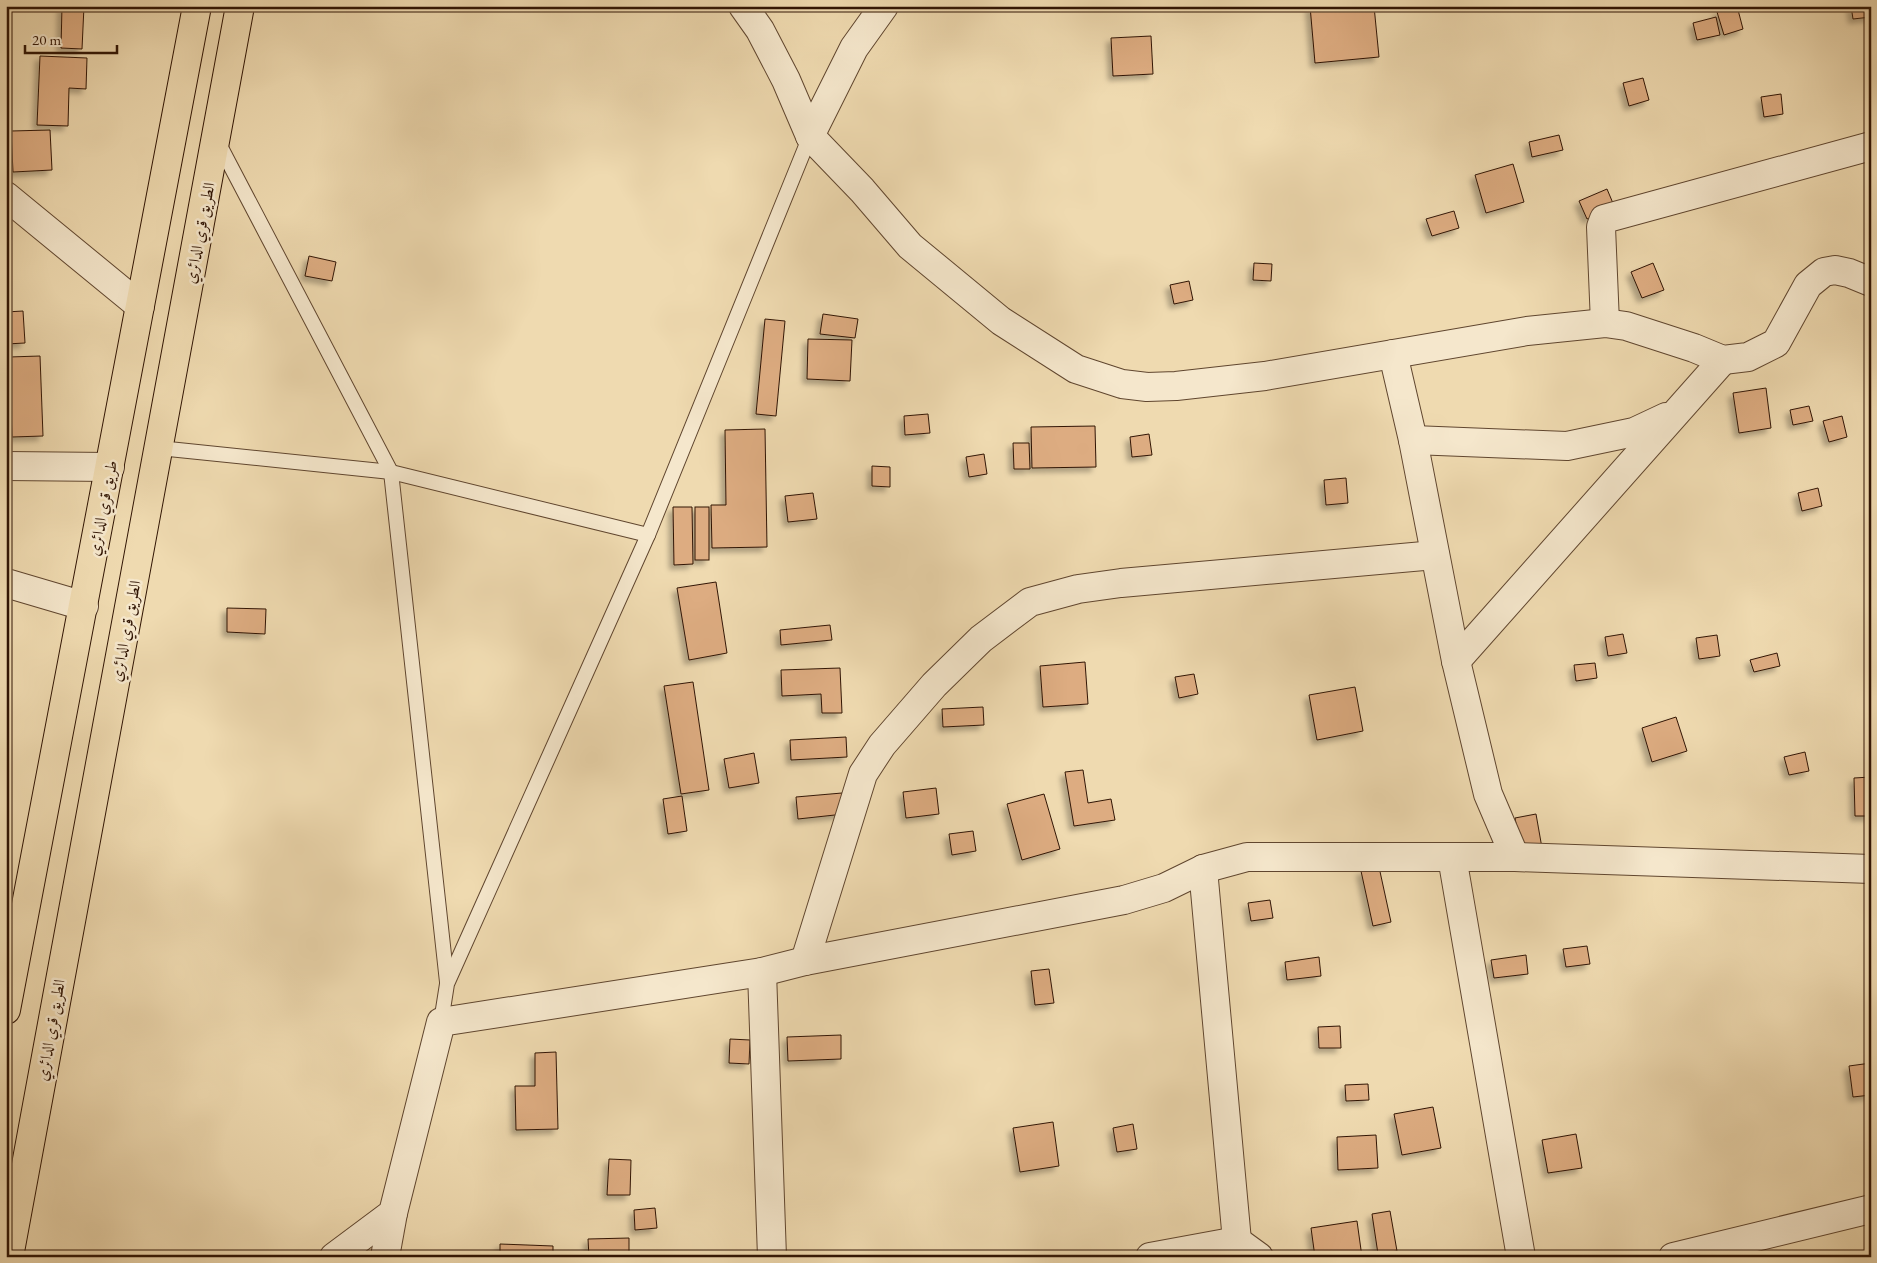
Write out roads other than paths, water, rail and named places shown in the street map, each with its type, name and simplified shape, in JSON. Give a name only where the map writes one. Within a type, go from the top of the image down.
[{"type":"highway","name":"طريق قري الدائري","points":[[6,1010],[197,6]]},
{"type":"highway","name":"الطريق قري الدائري","points":[[9,1257],[240,6]]},
{"type":"street","points":[[743,6],[760,30],[786,80],[810,136],[862,190],[910,246],[1001,321],[1076,368],[1099,378],[1147,388],[1176,386],[1265,376],[1527,331],[1605,323],[1634,329],[1694,348],[1723,360],[1748,357],[1776,343],[1808,286],[1824,272],[1835,270],[1850,273],[1871,282]]},
{"type":"street","points":[[810,136],[854,48],[884,6]]},
{"type":"street","points":[[1605,323],[1601,227],[1604,219],[1871,146]]},
{"type":"street","points":[[6,196],[140,306]]},
{"type":"street","points":[[1393,354],[1456,661],[1488,794],[1515,858]]},
{"type":"street","points":[[1456,661],[1723,360]]},
{"type":"street","points":[[1412,440],[1568,446],[1634,432],[1676,412]]},
{"type":"street","points":[[6,466],[110,467]]},
{"type":"street","points":[[805,961],[863,774],[882,745],[934,685],[980,639],[1030,602],[1078,589],[1121,583],[1435,555]]},
{"type":"street","points":[[6,583],[84,606]]},
{"type":"street","points":[[385,1257],[393,1213],[441,1022],[762,972],[805,961],[1124,900],[1164,888],[1203,869],[1247,857],[1515,858],[1871,869]]},
{"type":"street","points":[[1452,858],[1521,1257]]},
{"type":"street","points":[[1150,1257],[1248,1249],[1203,869]]},
{"type":"street","points":[[762,972],[772,1257]]},
{"type":"street","points":[[1673,1257],[1871,1209]]},
{"type":"street","points":[[334,1257],[393,1213]]},
{"type":"lane","points":[[441,1022],[447,984],[648,535],[810,136]]},
{"type":"lane","points":[[216,139],[391,472],[447,984]]},
{"type":"lane","points":[[159,448],[391,472],[648,535]]}]
